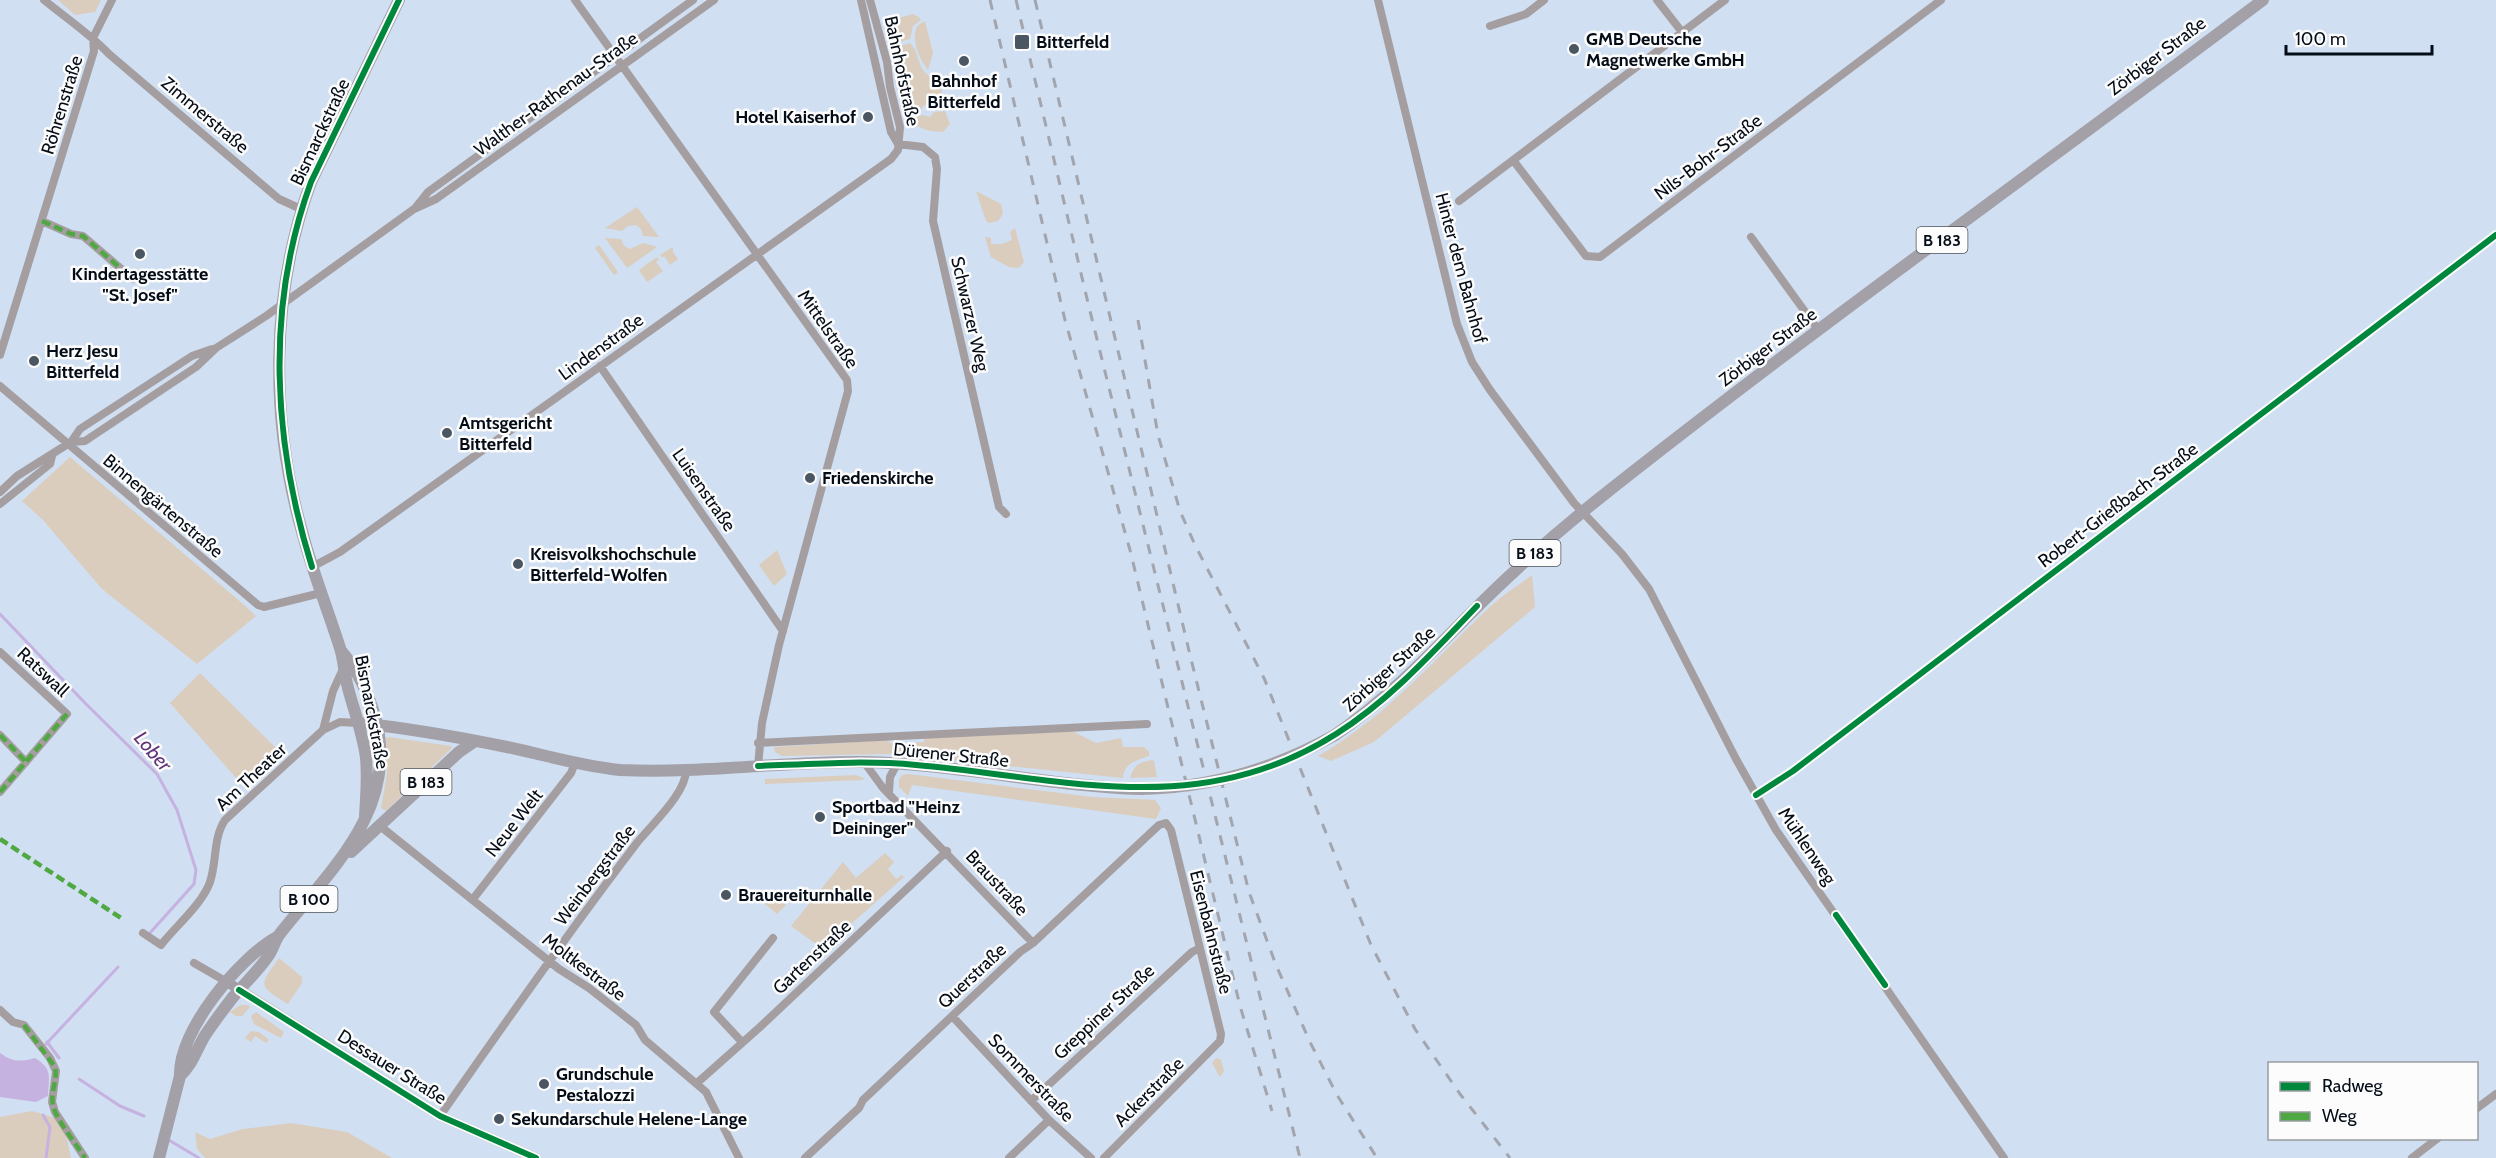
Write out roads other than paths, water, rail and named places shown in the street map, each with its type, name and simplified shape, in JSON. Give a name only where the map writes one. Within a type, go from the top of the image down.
[{"type":"main road","name":"Bismarckstraße","points":[[364,817],[367,770],[358,723],[343,668],[341,651],[312,567],[292,490],[283,430],[279,356],[283,303],[301,209],[311,182],[399,0]]},
{"type":"main road","name":"Zörbiger Straße","points":[[1141,789],[1200,785],[1250,773],[1298,755],[1335,735],[1365,714],[1397,686],[1488,596],[1583,512],[1819,331],[2263,0]]},
{"type":"main road","name":"Bismarckstraße","points":[[239,990],[269,955],[277,938],[340,861],[378,787],[381,771],[377,725],[368,696],[358,675],[341,651]]},
{"type":"main road","name":"Dürener Straße","points":[[358,723],[475,741],[620,771],[864,762],[1090,786],[1141,789]]},
{"type":"main road","name":"B 183","points":[[340,861],[453,757],[475,741]]},
{"type":"main road","name":"Bismarckstraße","points":[[226,982],[261,946],[277,938]]},
{"type":"main road","name":"B 100","points":[[159,1158],[180,1076],[179,1063],[189,1038],[226,982]]},
{"type":"main road","name":"B 100","points":[[180,1076],[190,1065],[210,1027],[239,990]]},
{"type":"street","name":"Zimmerstraße","points":[[44,0],[93,38],[279,199],[301,209]]},
{"type":"street","name":"Röhrenstraße","points":[[0,355],[94,51],[93,38],[112,0]]},
{"type":"street","name":"Mittelstraße","points":[[575,0],[617,55],[847,380],[849,391],[783,631],[758,743],[758,766]]},
{"type":"street","name":"Walther-Rathenau-Straße","points":[[414,209],[428,192],[693,0]]},
{"type":"street","name":"Walther-Rathenau-Straße","points":[[69,443],[86,441],[196,367],[216,348],[414,209],[436,199],[622,63],[714,0]]},
{"type":"street","name":"Bahnhofstraße","points":[[861,0],[891,132],[898,144]]},
{"type":"street","name":"Bahnhofstraße","points":[[870,0],[900,127],[898,144]]},
{"type":"street","name":"Hinter dem Bahnhof","points":[[1378,0],[1461,337],[1482,379],[1583,512]]},
{"type":"street","points":[[1490,26],[1526,14],[1544,0]]},
{"type":"street","points":[[1656,0],[1682,32]]},
{"type":"street","points":[[1459,201],[1725,0]]},
{"type":"street","name":"Nils-Bohr-Straße","points":[[1513,160],[1586,256],[1600,257],[1941,0]]},
{"type":"street","name":"Lindenstraße","points":[[312,567],[339,552],[885,165],[896,154],[898,144]]},
{"type":"street","name":"Schwarzer Weg","points":[[898,144],[923,147],[935,157],[937,169],[933,221],[999,507],[1006,514]]},
{"type":"street","points":[[42,221],[70,234],[83,236],[133,279]]},
{"type":"street","name":"Robert-Grießbach-Straße","points":[[1756,795],[1802,764],[2496,235]]},
{"type":"street","points":[[1751,237],[1819,331]]},
{"type":"street","name":"Walther-Rathenau-Straße","points":[[0,504],[50,464],[52,456],[69,443],[80,429],[192,356],[216,348]]},
{"type":"street","name":"Luisenstraße","points":[[600,366],[783,631]]},
{"type":"street","name":"Binnengärtenstraße","points":[[0,386],[258,605],[264,607],[321,593]]},
{"type":"street","name":"Walther-Rathenau-Straße","points":[[0,492],[47,455],[52,456]]},
{"type":"street","name":"Mühlenweg","points":[[1583,512],[1650,589],[1776,830],[2004,1158]]},
{"type":"street","name":"Ratswall","points":[[0,652],[67,714],[26,762]]},
{"type":"street","points":[[323,730],[333,691],[343,668]]},
{"type":"street","name":"Am Theater","points":[[143,933],[161,945],[201,898],[210,883],[218,830],[225,820],[323,730],[340,722],[358,723]]},
{"type":"street","name":"Dürener Straße","points":[[758,743],[1147,724]]},
{"type":"street","points":[[0,735],[26,762],[0,792]]},
{"type":"street","name":"Braustraße","points":[[864,762],[874,778],[947,851],[1033,943]]},
{"type":"street","name":"Neue Welt","points":[[472,899],[571,773],[574,763]]},
{"type":"street","points":[[889,792],[890,777],[897,764]]},
{"type":"street","name":"Weinbergstraße","points":[[440,1116],[549,961],[637,843],[683,786],[686,770]]},
{"type":"street","name":"Querstraße","points":[[805,1158],[952,1016],[1159,825],[1166,823]]},
{"type":"street","name":"Eisenbahnstraße","points":[[1166,823],[1171,830],[1221,1034],[1216,1047]]},
{"type":"street","name":"Moltkestraße","points":[[380,826],[549,961],[589,988],[636,1025],[645,1040],[706,1092],[738,1158]]},
{"type":"street","name":"Gartenstraße","points":[[697,1083],[947,851]]},
{"type":"street","points":[[742,1042],[714,1012],[773,938]]},
{"type":"street","name":"Greppiner Straße","points":[[1031,1101],[1192,952],[1200,948]]},
{"type":"street","points":[[194,963],[226,982]]},
{"type":"street","name":"Dessauer Straße","points":[[226,982],[440,1116],[536,1158]]},
{"type":"street","points":[[0,1010],[13,1022],[24,1025],[55,1067],[52,1102],[55,1112],[85,1158]]},
{"type":"street","name":"Sommerstraße","points":[[952,1016],[1049,1120],[1091,1158]]},
{"type":"street","name":"Ackerstraße","points":[[1104,1158],[1216,1047]]},
{"type":"street","points":[[2478,1108],[2496,1094]]},
{"type":"street","points":[[1009,1158],[1049,1120]]},
{"type":"street","points":[[2412,1158],[2435,1140]]},
{"type":"waterway","name":"Lober","points":[[0,614],[157,774],[177,810],[196,870],[194,884],[149,934]]},
{"type":"waterway","name":"Lober","points":[[46,1044],[118,967]]},
{"type":"waterway","points":[[47,1042],[59,1058]]},
{"type":"waterway","points":[[79,1079],[120,1106],[144,1116]]},
{"type":"waterway","name":"Lober","points":[[43,1115],[50,1127],[46,1158]]},
{"type":"waterway","points":[[167,1139],[199,1158]]},
{"type":"railway","points":[[990,0],[1065,320],[1130,550],[1240,1006],[1272,1111]]},
{"type":"railway","points":[[1016,0],[1089,307],[1300,1158]]},
{"type":"railway","points":[[1035,0],[1190,655],[1249,892],[1276,965],[1310,1042],[1337,1095],[1377,1158]]},
{"type":"railway","points":[[1138,320],[1158,435],[1180,511],[1195,545],[1264,678],[1371,945],[1415,1029],[1460,1094],[1510,1158]]},
{"type":"place","name":"Bitterfeld","points":[[1022,42]]},
{"type":"place","name":"GMB Deutsche Magnetwerke GmbH","points":[[1574,49]]},
{"type":"place","name":"Bahnhof Bitterfeld","points":[[964,61]]},
{"type":"place","name":"Hotel Kaiserhof","points":[[868,117]]},
{"type":"place","name":"Kindertagesstätte \"St. Josef\"","points":[[140,254]]},
{"type":"place","name":"Herz Jesu Bitterfeld","points":[[34,361]]},
{"type":"place","name":"Amtsgericht Bitterfeld","points":[[447,433]]},
{"type":"place","name":"Friedenskirche","points":[[810,478]]},
{"type":"place","name":"Kreisvolkshochschule Bitterfeld-Wolfen","points":[[518,564]]},
{"type":"place","name":"Sportbad \"Heinz Deininger\"","points":[[820,817]]},
{"type":"place","name":"Brauereiturnhalle","points":[[726,895]]},
{"type":"place","name":"Grundschule Pestalozzi","points":[[544,1084]]},
{"type":"place","name":"Sekundarschule Helene-Lange","points":[[499,1119]]}]
